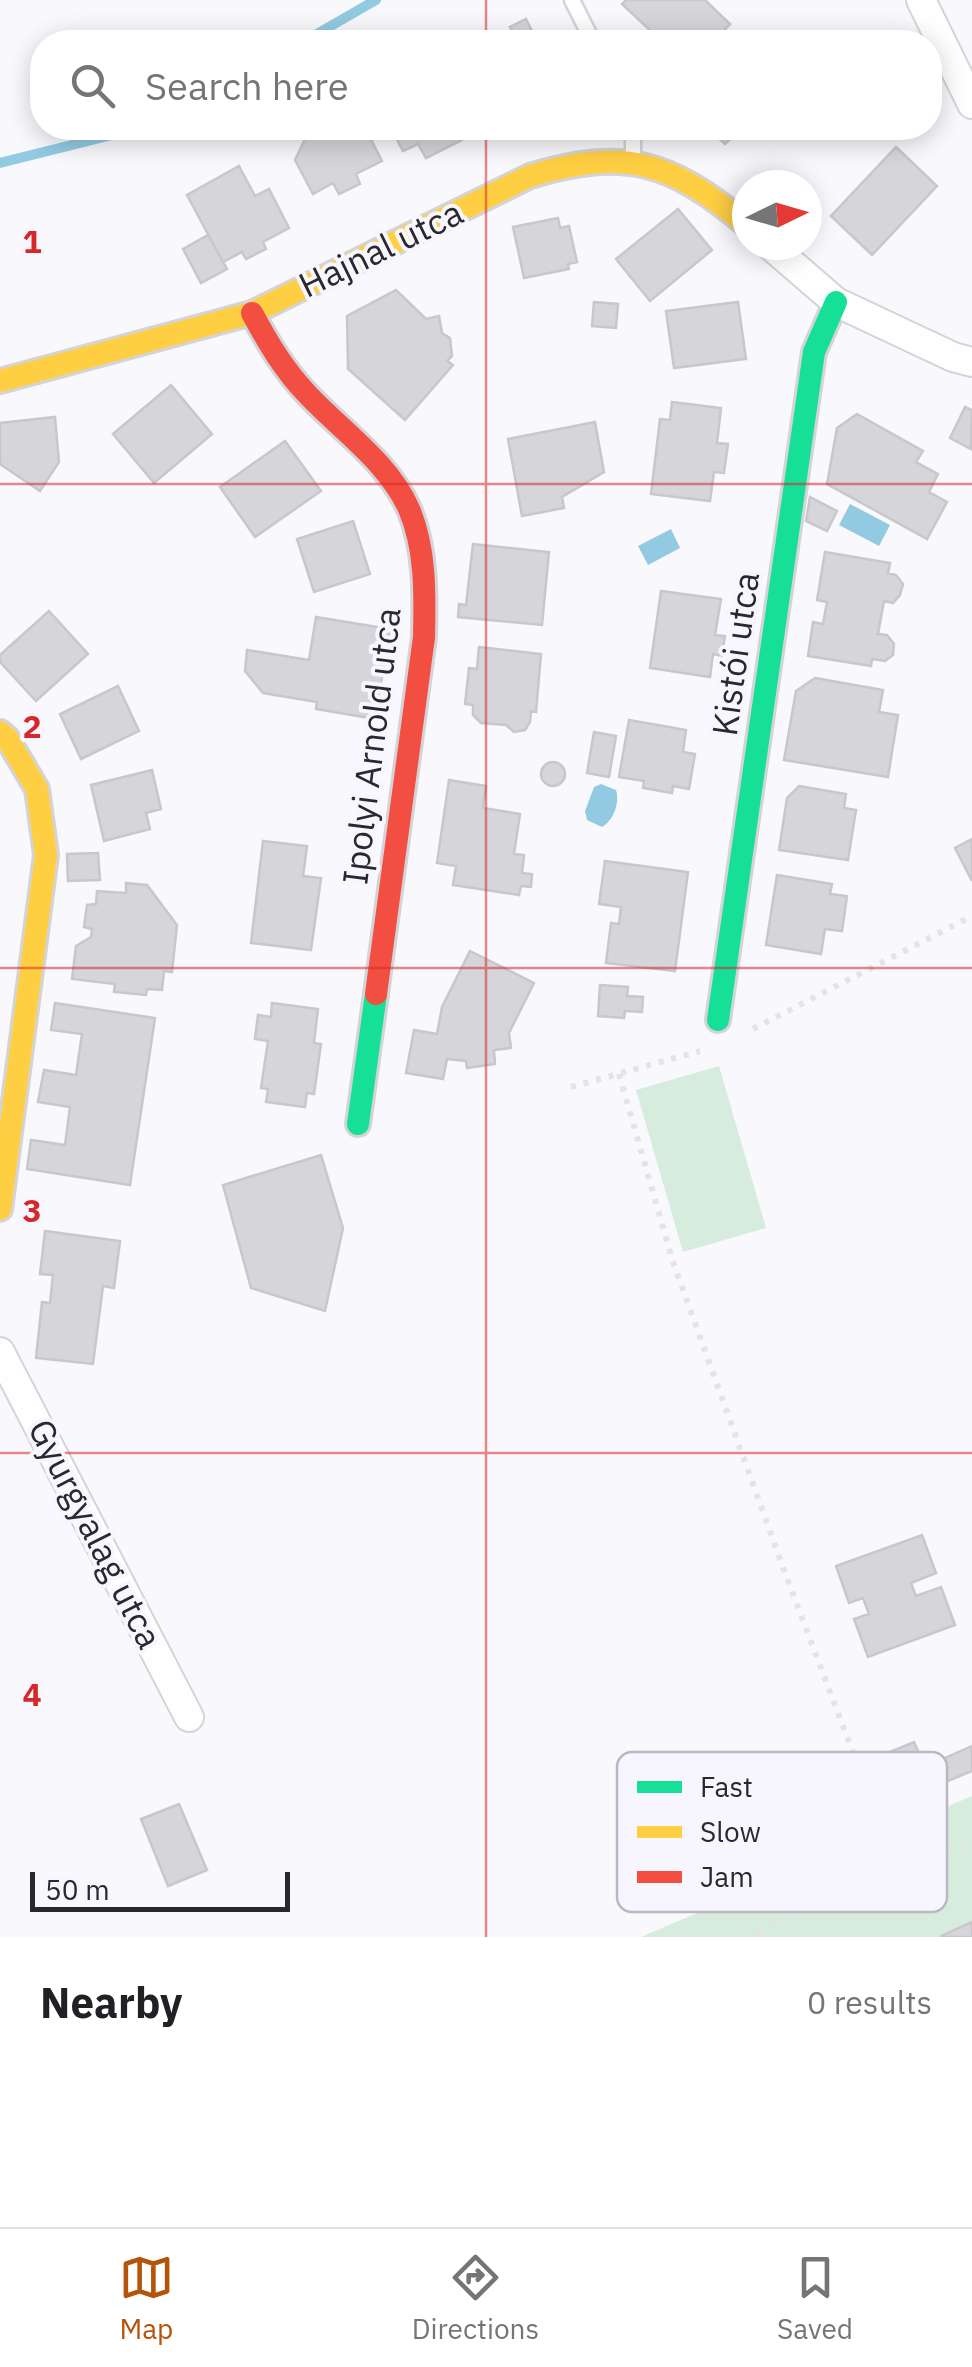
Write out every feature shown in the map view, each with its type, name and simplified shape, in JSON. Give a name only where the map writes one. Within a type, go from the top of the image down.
[{"type":"street","points":[[921,0],[936,30]]},
{"type":"street","points":[[942,43],[972,104]]},
{"type":"street","name":"Hajnal utca","points":[[0,381],[252,313],[530,176],[563,164],[597,158],[633,160],[675,174],[732,212]]},
{"type":"street","points":[[787,260],[836,302],[953,357],[972,362]]},
{"type":"street","name":"Kistói utca","points":[[718,1020],[814,352],[836,302]]},
{"type":"street","name":"Ipolyi Arnold utca","points":[[252,313],[274,356],[294,381],[377,462],[402,495],[418,538],[425,587],[424,636],[358,1124]]},
{"type":"street","points":[[0,732],[36,790],[46,855],[0,1209]]},
{"type":"street","name":"Gyurgyalag utca","points":[[0,1352],[189,1717]]},
{"type":"lane","points":[[572,0],[586,30]]},
{"type":"lane","points":[[633,140],[633,160]]},
{"type":"path","points":[[742,1035],[972,916]]},
{"type":"path","points":[[571,1087],[707,1049]]},
{"type":"path","points":[[619,1074],[673,1262],[853,1752]]},
{"type":"path","points":[[947,1853],[972,1842]]},
{"type":"path","points":[[746,1937],[807,1912]]},
{"type":"green space","points":[[719,1066],[766,1228],[683,1252],[636,1090]]},
{"type":"green space","points":[[972,1796],[972,1937],[641,1937],[700,1912],[947,1912],[947,1807]]},
{"type":"water","points":[[850,504],[890,525],[879,546],[839,525]]},
{"type":"water","points":[[671,529],[680,548],[648,565],[638,546]]},
{"type":"water","points":[[601,784],[616,790],[617,800],[613,815],[602,827],[587,820],[585,811],[594,787]]},
{"type":"building","points":[[626,0],[705,0],[730,24],[724,30],[650,30],[622,4]]},
{"type":"building","points":[[526,19],[532,30],[512,30],[510,27]]},
{"type":"building","points":[[305,140],[371,140],[382,161],[356,174],[360,184],[339,194],[333,183],[313,194],[295,160]]},
{"type":"building","points":[[397,140],[462,140],[426,158],[418,144],[403,151]]},
{"type":"building","points":[[896,147],[937,186],[872,255],[831,216]]},
{"type":"building","points":[[239,166],[255,196],[269,189],[289,228],[263,242],[266,249],[246,259],[242,252],[223,262],[187,195]]},
{"type":"building","points":[[678,209],[712,250],[650,301],[616,259]]},
{"type":"building","points":[[558,218],[560,228],[569,226],[577,262],[568,264],[569,269],[524,278],[513,227]]},
{"type":"building","points":[[208,235],[227,269],[201,283],[183,249]]},
{"type":"building","points":[[396,290],[426,319],[439,316],[442,333],[450,338],[452,356],[447,361],[453,365],[405,420],[348,369],[347,316]]},
{"type":"building","points":[[594,302],[618,304],[616,328],[592,326]]},
{"type":"building","points":[[738,302],[746,359],[674,368],[666,311]]},
{"type":"building","points":[[171,385],[212,434],[154,483],[113,434]]},
{"type":"building","points":[[672,402],[721,408],[717,443],[728,444],[724,473],[714,472],[710,501],[651,494],[660,419],[670,420]]},
{"type":"building","points":[[965,407],[972,410],[971,449],[950,438]]},
{"type":"building","points":[[857,414],[923,451],[916,462],[938,474],[929,492],[947,502],[927,539],[827,484],[837,428]]},
{"type":"building","points":[[55,417],[59,462],[40,491],[0,464],[0,423]]},
{"type":"building","points":[[595,422],[604,472],[562,497],[564,508],[522,516],[508,439]]},
{"type":"building","points":[[285,441],[321,491],[255,537],[220,487]]},
{"type":"building","points":[[810,497],[837,511],[827,531],[806,521]]},
{"type":"building","points":[[353,521],[370,574],[314,592],[297,539]]},
{"type":"building","points":[[473,544],[549,552],[542,625],[458,617],[459,604],[466,605]]},
{"type":"building","points":[[825,552],[890,563],[888,573],[896,575],[903,584],[893,603],[884,601],[878,634],[887,635],[894,644],[893,655],[885,661],[872,659],[871,666],[808,656],[813,622],[823,624],[827,602],[817,600]]},
{"type":"building","points":[[661,591],[721,599],[715,635],[725,636],[722,656],[713,654],[710,677],[650,668]]},
{"type":"building","points":[[49,611],[88,654],[36,701],[0,662],[0,655]]},
{"type":"building","points":[[316,617],[390,629],[375,719],[316,709],[317,702],[263,693],[245,671],[247,650],[309,660]]},
{"type":"building","points":[[479,647],[541,654],[536,712],[531,711],[525,730],[514,732],[506,725],[481,723],[473,715],[473,705],[465,704],[469,668],[477,669]]},
{"type":"building","points":[[815,678],[883,690],[879,712],[898,715],[888,777],[784,760],[796,691]]},
{"type":"building","points":[[118,686],[139,731],[81,759],[60,714]]},
{"type":"building","points":[[629,720],[686,730],[683,752],[695,754],[689,789],[673,786],[672,793],[643,788],[644,781],[619,777]]},
{"type":"building","points":[[594,732],[616,736],[609,777],[587,773]]},
{"type":"building","points":[[553,762],[565,774],[553,786],[541,774]]},
{"type":"building","points":[[152,770],[161,809],[146,813],[150,829],[104,841],[91,785]]},
{"type":"building","points":[[449,780],[486,786],[483,808],[520,814],[514,854],[524,855],[522,873],[532,874],[531,887],[521,886],[519,895],[453,885],[456,866],[437,863]]},
{"type":"building","points":[[799,786],[846,794],[844,808],[856,810],[848,860],[779,850],[787,798]]},
{"type":"building","points":[[972,839],[972,881],[955,848]]},
{"type":"building","points":[[263,841],[307,846],[303,876],[321,878],[311,950],[251,943]]},
{"type":"building","points":[[98,853],[100,880],[68,881],[67,854]]},
{"type":"building","points":[[605,861],[688,872],[675,971],[606,963],[611,923],[619,924],[621,907],[599,904]]},
{"type":"building","points":[[777,875],[832,884],[830,894],[847,896],[842,931],[825,929],[821,954],[766,945]]},
{"type":"building","points":[[126,883],[147,885],[177,925],[172,972],[164,971],[162,990],[147,989],[146,995],[114,992],[115,984],[72,979],[76,946],[91,937],[92,929],[84,927],[87,905],[96,904],[97,891],[126,893]]},
{"type":"building","points":[[470,951],[534,983],[509,1033],[511,1048],[494,1050],[495,1064],[467,1068],[466,1061],[447,1059],[443,1079],[406,1073],[414,1030],[437,1034],[442,1007]]},
{"type":"building","points":[[600,985],[628,987],[627,996],[643,997],[642,1012],[625,1011],[624,1018],[598,1016]]},
{"type":"building","points":[[55,1003],[155,1018],[130,1185],[27,1169],[31,1140],[65,1145],[70,1107],[38,1102],[44,1070],[76,1075],[82,1034],[51,1030]]},
{"type":"building","points":[[272,1003],[318,1009],[314,1043],[321,1044],[314,1094],[307,1093],[305,1107],[266,1102],[268,1089],[261,1088],[268,1041],[255,1039],[258,1015],[271,1017]]},
{"type":"building","points":[[321,1155],[343,1228],[325,1311],[251,1288],[223,1185]]},
{"type":"building","points":[[45,1231],[120,1241],[114,1288],[103,1286],[93,1364],[36,1358],[42,1302],[50,1303],[53,1275],[40,1274]]},
{"type":"building","points":[[922,1535],[936,1573],[911,1583],[916,1596],[941,1587],[955,1625],[868,1657],[854,1619],[869,1614],[863,1598],[849,1603],[836,1566]]},
{"type":"building","points":[[914,1742],[918,1752],[890,1752]]},
{"type":"building","points":[[972,1746],[972,1771],[947,1781],[947,1757]]},
{"type":"building","points":[[179,1804],[207,1870],[168,1886],[141,1819]]},
{"type":"building","points":[[972,1922],[972,1937],[941,1937],[941,1936]]},
{"type":"waterway","points":[[324,30],[376,0]]},
{"type":"waterway","points":[[0,163],[92,140]]},
{"type":"traffic: fast","points":[[718,1020],[814,352],[836,302]]},
{"type":"traffic: fast","points":[[358,1124],[376,994]]},
{"type":"traffic: slow","points":[[0,381],[252,313],[530,176],[564,167],[621,162],[646,166],[695,187],[732,213]]},
{"type":"traffic: slow","points":[[0,732],[37,789],[46,855],[0,1209]]},
{"type":"traffic: jam","points":[[252,313],[299,386],[389,476],[409,509],[419,540],[424,637],[376,994]]}]
